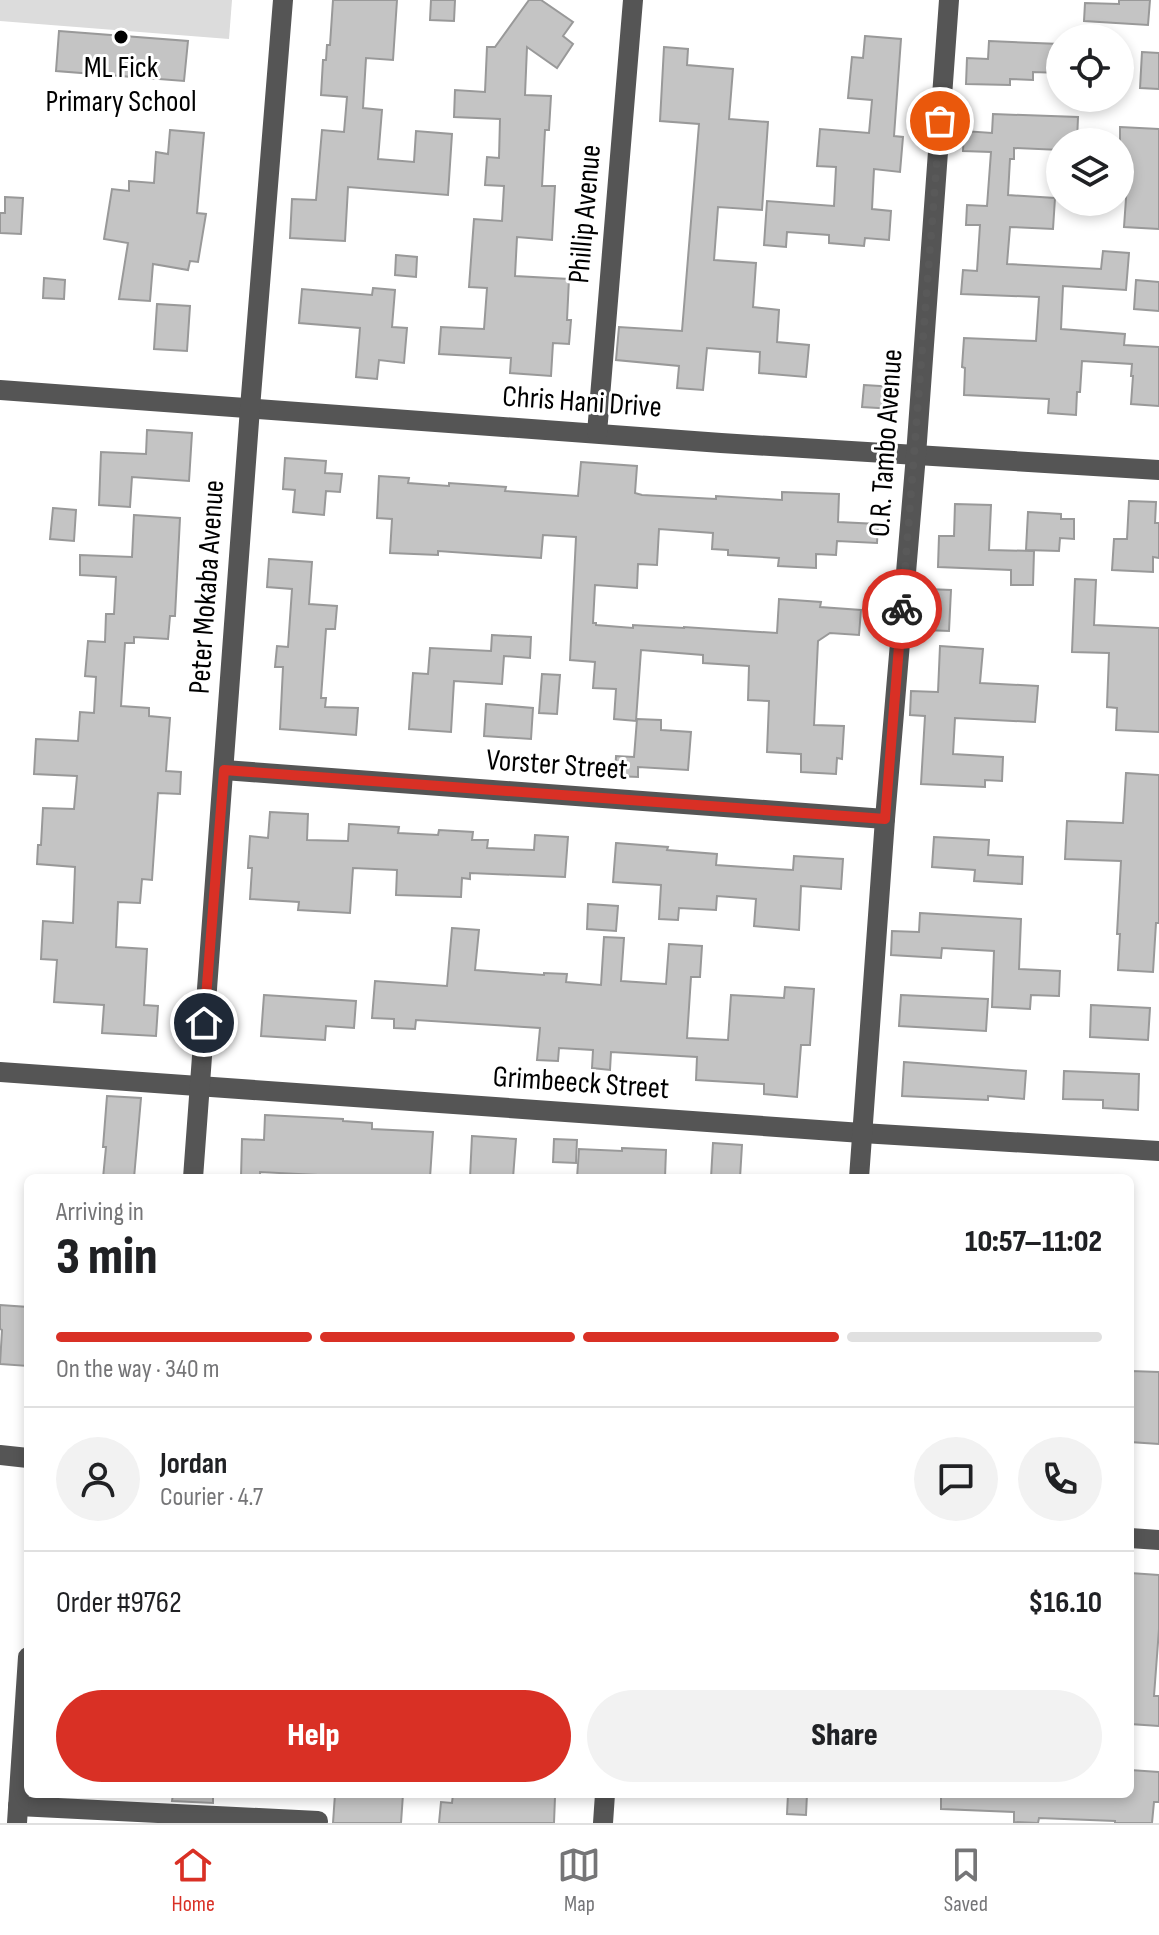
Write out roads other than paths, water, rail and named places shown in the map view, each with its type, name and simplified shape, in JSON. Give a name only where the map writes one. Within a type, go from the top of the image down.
[{"type":"street","name":"Peter Mokaba Avenue","points":[[193,1174],[283,0]]},
{"type":"street","name":"Phillip Avenue","points":[[597,433],[633,0]]},
{"type":"street","name":"O.R. Tambo Avenue","points":[[859,1174],[949,0]]},
{"type":"street","name":"Chris Hani Drive","points":[[0,390],[1159,470]]},
{"type":"street","name":"Vorster Street","points":[[224,770],[885,819]]},
{"type":"street","name":"Grimbeeck Street","points":[[0,1072],[1159,1151]]},
{"type":"street","points":[[0,1455],[24,1458]]},
{"type":"street","points":[[1134,1538],[1159,1540]]},
{"type":"street","points":[[24,1714],[17,1815],[318,1821]]},
{"type":"street","points":[[603,1823],[605,1798]]},
{"type":"place","name":"ML Fick Primary School","points":[[121,37]]}]
